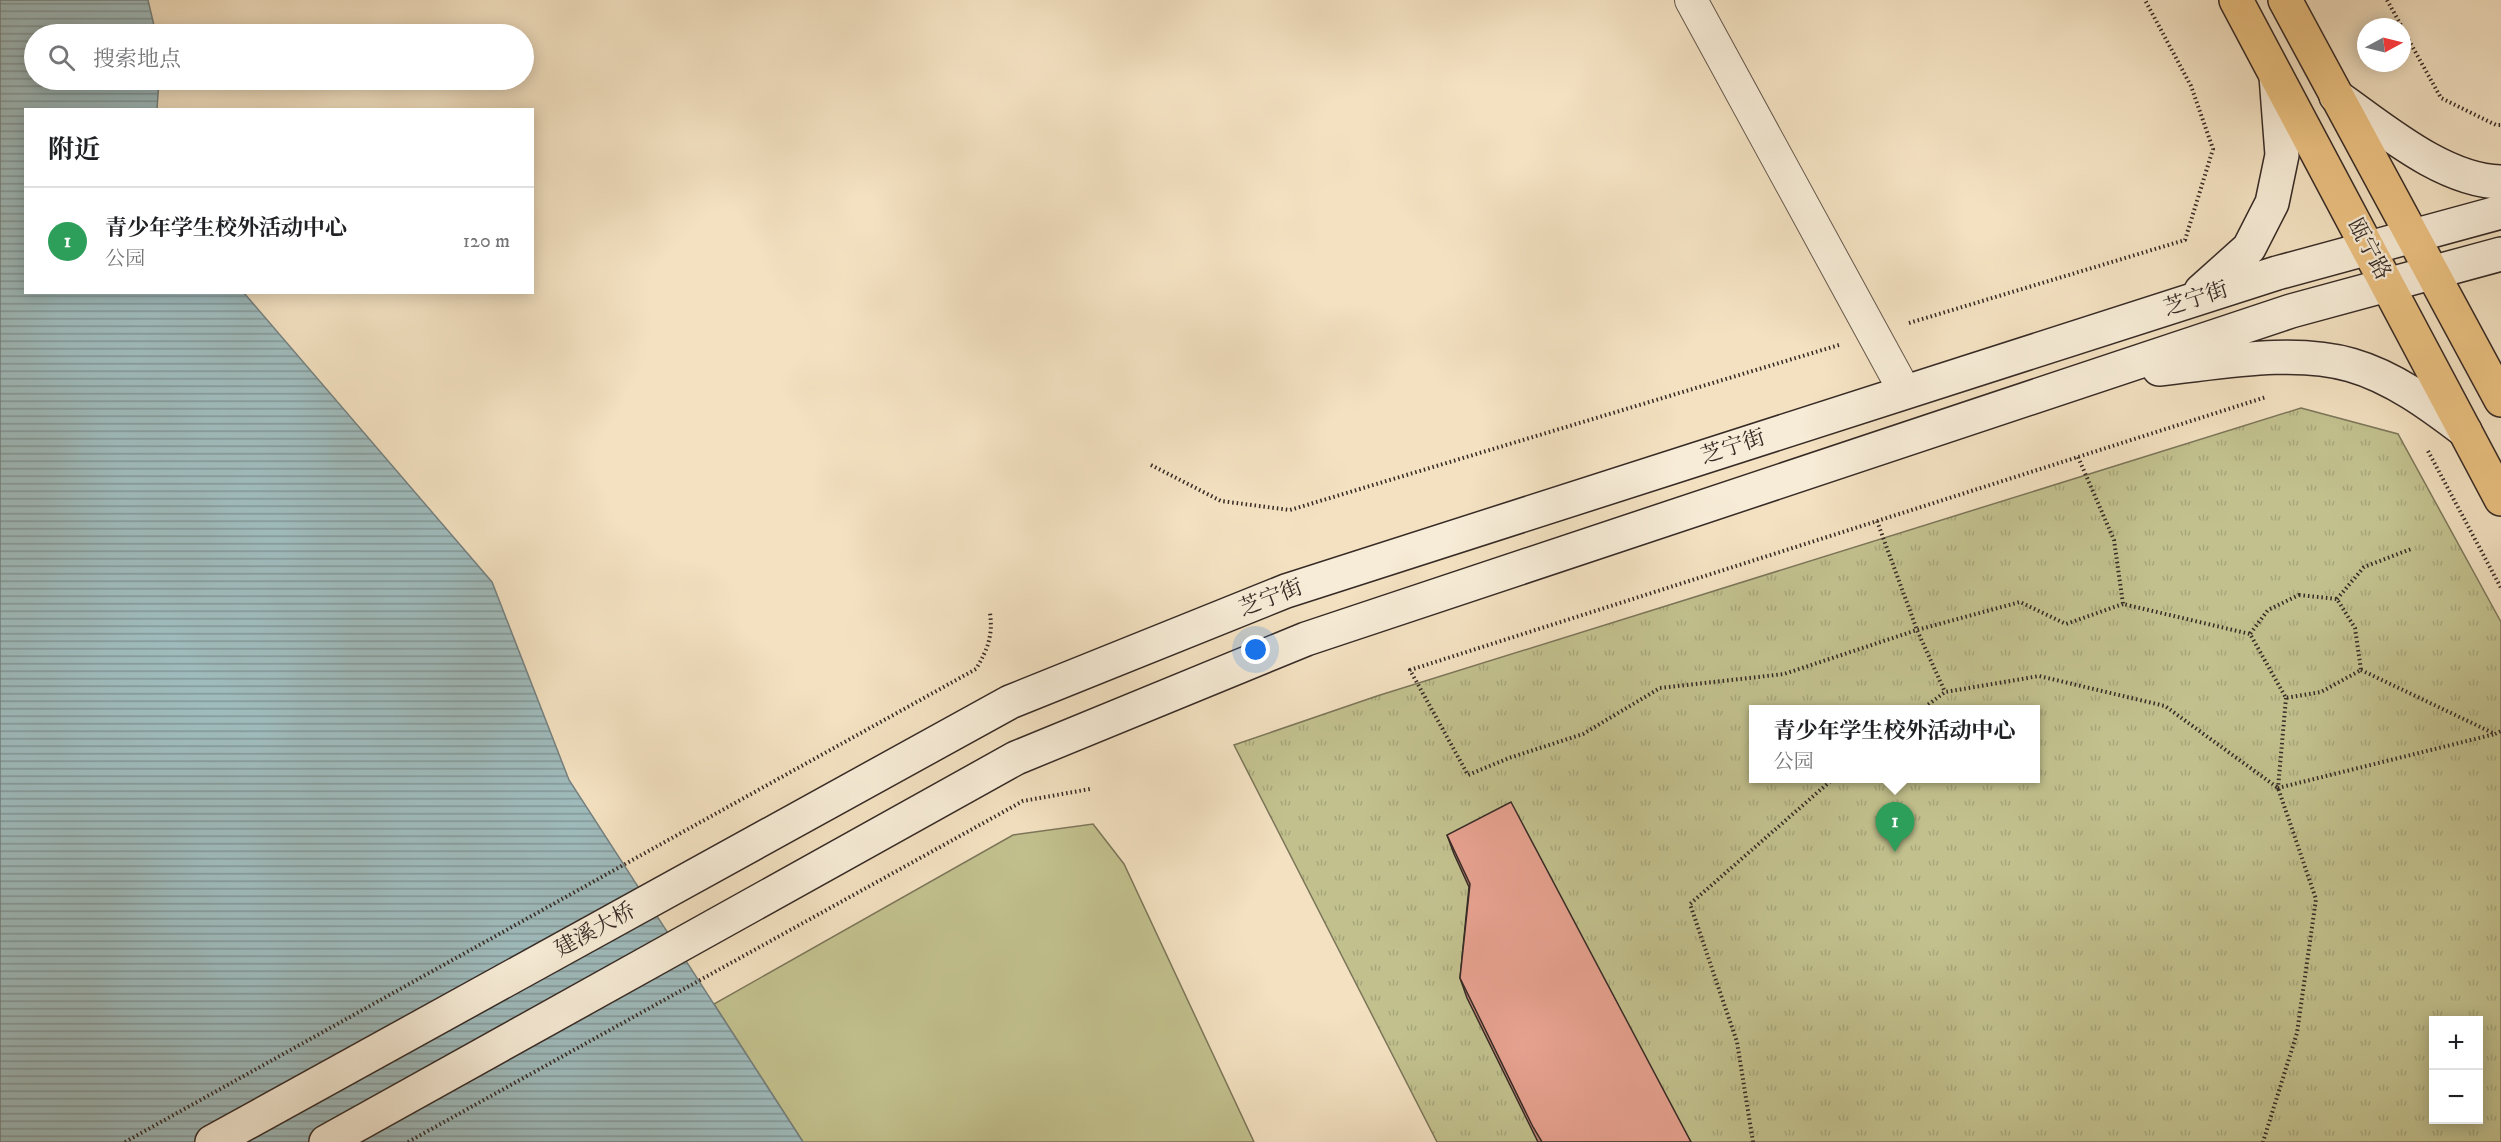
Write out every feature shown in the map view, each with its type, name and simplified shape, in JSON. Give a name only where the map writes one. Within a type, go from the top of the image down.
[{"type":"highway","name":"瓯宁路","points":[[2236,0],[2501,499]]},
{"type":"highway","name":"瓯宁路","points":[[2285,0],[2501,400]]},
{"type":"main road","points":[[2191,300],[2249,248],[2272,203],[2282,154],[2276,76]]},
{"type":"main road","points":[[2336,96],[2423,157],[2483,181],[2501,182]]},
{"type":"main road","name":"芝宁街","points":[[977,718],[1010,702],[1286,591],[2277,273],[2501,212]]},
{"type":"main road","name":"芝宁街","points":[[326,1142],[1002,766],[1033,751],[1306,639],[2291,311],[2501,254]]},
{"type":"main road","points":[[2101,374],[2261,359],[2308,358],[2354,366],[2419,396],[2465,431]]},
{"type":"main road","name":"建溪大桥","points":[[212,1142],[977,718]]},
{"type":"street","points":[[1691,0],[1905,392]]},
{"type":"path","points":[[1151,465],[1221,501],[1290,510],[2185,240],[2213,149],[2191,86],[2145,0]]},
{"type":"path","points":[[2387,0],[2397,18]]},
{"type":"path","points":[[2411,43],[2441,98],[2496,125],[2501,125]]},
{"type":"path","points":[[2263,1142],[2297,1033],[2316,899],[2278,788],[2286,699],[2250,634],[2123,604],[2066,624],[2020,602],[1917,630],[1784,674],[1660,688],[1582,734],[1509,758],[1468,775],[1410,670],[2275,394]]},
{"type":"path","points":[[2428,450],[2501,588]]},
{"type":"path","points":[[2078,457],[2114,540],[2123,604]]},
{"type":"path","points":[[1877,521],[1917,630],[1945,692]]},
{"type":"path","points":[[2337,599],[2364,567],[2411,549]]},
{"type":"path","points":[[2250,634],[2268,610],[2299,595],[2337,599]]},
{"type":"path","points":[[2337,599],[2355,628],[2361,670]]},
{"type":"path","points":[[125,1142],[955,682],[976,669],[987,651],[992,630],[990,613]]},
{"type":"path","points":[[2286,699],[2321,692],[2361,670]]},
{"type":"path","points":[[2361,670],[2495,734]]},
{"type":"path","points":[[1928,705],[1945,692],[2039,676],[2165,706],[2278,788],[2501,731]]},
{"type":"path","points":[[1753,1142],[1737,1042],[1690,904],[1828,783]]},
{"type":"path","points":[[408,1142],[1023,801],[1090,789]]},
{"type":"green space","points":[[2301,408],[2398,434],[2501,622],[2501,1142],[1437,1142],[1234,745],[1377,696]]},
{"type":"green space","points":[[1093,824],[1124,864],[1254,1142],[803,1142],[714,1004],[1013,835]]},
{"type":"water","points":[[0,0],[148,0],[154,24],[24,24],[24,90],[158,90],[157,108],[24,108],[24,294],[245,294],[492,582],[569,780],[803,1142],[0,1142]]},
{"type":"building","points":[[1511,802],[1691,1142],[1542,1142],[1533,1127],[1460,978],[1470,884],[1447,835]]},
{"type":"place","name":"青少年学生校外活动中心","points":[[1895,852]]}]
